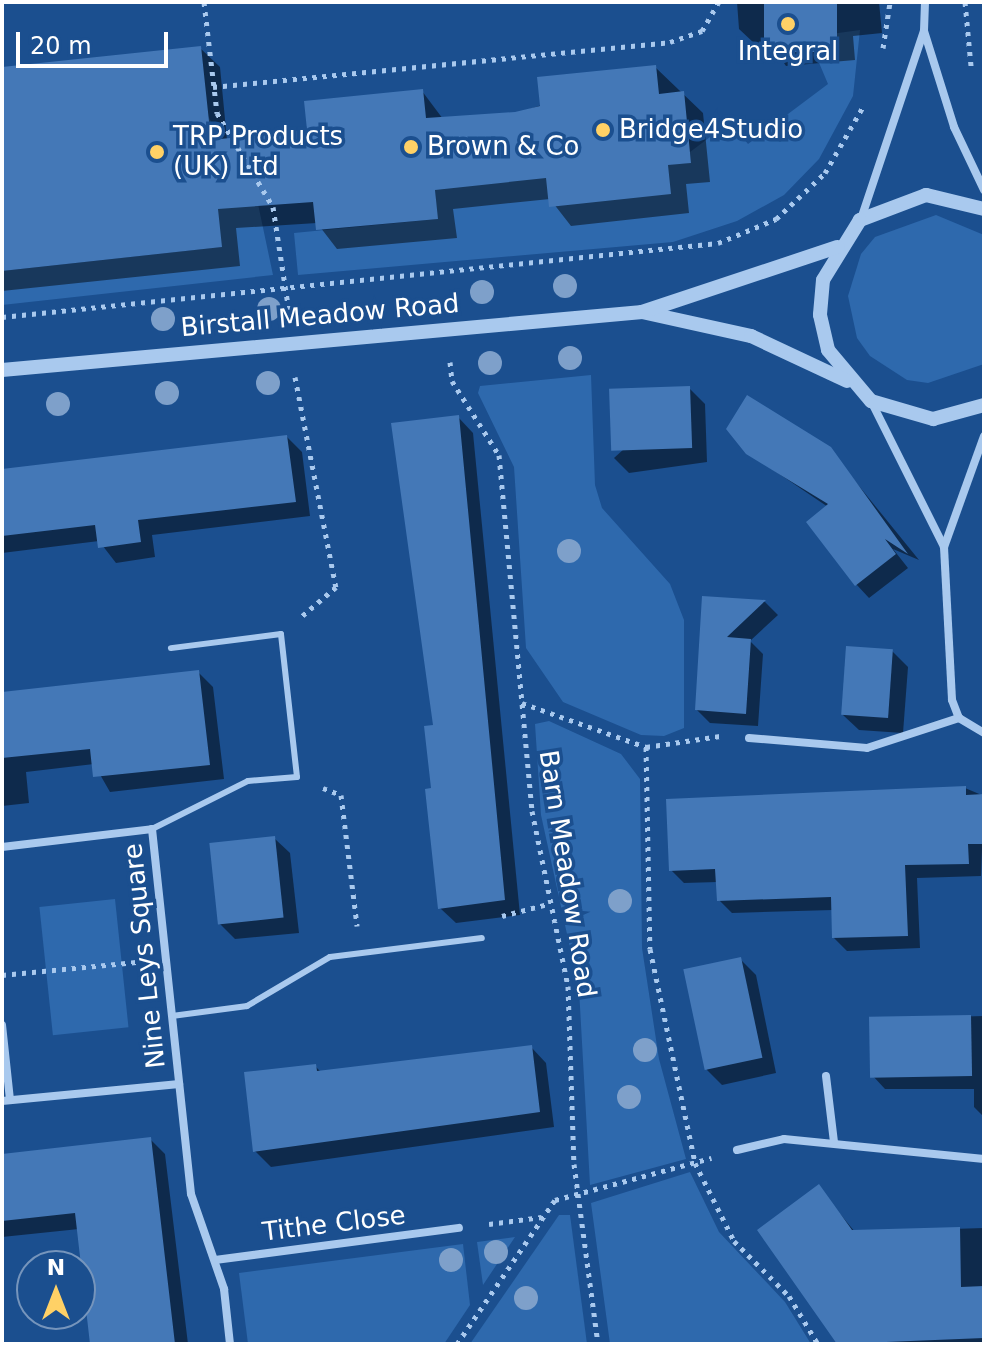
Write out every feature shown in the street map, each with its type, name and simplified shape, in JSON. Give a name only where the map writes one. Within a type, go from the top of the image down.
[{"type":"street","points":[[925,2],[924,31],[860,220],[837,247],[820,315],[847,381],[871,401],[933,419],[984,405]]},
{"type":"street","points":[[924,31],[954,127],[984,190]]},
{"type":"street","points":[[860,220],[926,195],[984,209]]},
{"type":"street","name":"Birstall Meadow Road","points":[[2,370],[642,312],[837,247]]},
{"type":"street","name":"Birstall Meadow Road","points":[[642,312],[751,336],[847,381]]},
{"type":"street","points":[[871,401],[944,547]]},
{"type":"street","points":[[984,436],[944,547],[946,672],[959,718],[984,733]]},
{"type":"street","points":[[749,738],[867,748],[959,718]]},
{"type":"street","name":"Nine Leys Square","points":[[2,847],[152,829],[179,1084]]},
{"type":"street","points":[[2,1025],[6,1100],[179,1084],[191,1194],[215,1260],[230,1344]]},
{"type":"street","points":[[826,1076],[834,1142]]},
{"type":"street","points":[[737,1150],[784,1139],[984,1159]]},
{"type":"street","name":"Tithe Close","points":[[215,1260],[459,1228]]},
{"type":"lane","points":[[152,829],[248,781],[297,777],[281,634],[171,648]]},
{"type":"lane","points":[[172,1016],[247,1006],[330,957],[482,938]]},
{"type":"path","points":[[204,2],[217,113],[273,207],[287,287],[301,431],[329,520],[336,587],[281,634]]},
{"type":"path","points":[[213,87],[670,42],[702,31],[719,2]]},
{"type":"path","points":[[881,57],[890,2]]},
{"type":"path","points":[[965,2],[972,72]]},
{"type":"path","points":[[2,317],[718,243],[776,219],[825,173],[867,100]]},
{"type":"path","name":"Barn Meadow Road","points":[[446,329],[452,381],[499,455],[522,703],[548,904],[568,986],[579,1197],[598,1344]]},
{"type":"path","points":[[522,703],[646,747],[701,737],[749,738]]},
{"type":"path","points":[[646,747],[650,949],[695,1163],[734,1241],[789,1296],[818,1344]]},
{"type":"path","points":[[297,777],[341,795],[352,887]]},
{"type":"path","points":[[482,938],[507,910],[548,904]]},
{"type":"path","points":[[2,975],[166,960]]},
{"type":"path","points":[[457,1344],[555,1200],[579,1197],[737,1150]]},
{"type":"path","points":[[459,1228],[543,1217]]},
{"type":"shaded area","points":[[860,30],[853,96],[819,159],[784,195],[737,221],[673,242],[298,275],[294,233],[437,219],[435,190],[458,177],[691,163],[690,152],[730,122],[748,144],[828,84],[817,58],[830,46],[831,34]]},
{"type":"shaded area","points":[[208,116],[258,204],[273,275],[2,305],[2,271],[221,247]]},
{"type":"shaded area","points":[[936,215],[984,235],[984,364],[928,383],[907,380],[870,356],[857,338],[848,296],[861,254],[875,237]]},
{"type":"shaded area","points":[[591,375],[595,485],[602,508],[670,584],[684,620],[684,728],[664,736],[641,735],[563,702],[526,648],[514,467],[478,393],[480,386]]},
{"type":"shaded area","points":[[549,721],[621,754],[640,779],[642,948],[659,1059],[686,1159],[590,1185],[579,989],[541,815],[535,724]]},
{"type":"shaded area","points":[[115,899],[128,1027],[53,1035],[39,907]]},
{"type":"shaded area","points":[[690,1172],[719,1232],[785,1302],[811,1344],[610,1344],[591,1203]]},
{"type":"shaded area","points":[[559,1215],[570,1215],[587,1344],[470,1344]]},
{"type":"shaded area","points":[[515,1237],[483,1285],[477,1242]]},
{"type":"shaded area","points":[[463,1244],[470,1305],[444,1344],[248,1344],[239,1273]]},
{"type":"building","name":"Integral","points":[[764,2],[837,2],[837,52],[764,52]]},
{"type":"building","points":[[201,46],[211,140],[307,130],[304,101],[423,89],[426,118],[515,112],[540,106],[537,77],[656,65],[659,94],[684,91],[691,163],[668,165],[671,194],[549,207],[546,178],[435,190],[438,219],[316,230],[313,202],[218,209],[222,247],[2,271],[2,67]]},
{"type":"building","points":[[690,386],[692,448],[611,451],[609,389]]},
{"type":"building","points":[[747,395],[831,447],[908,554],[885,539],[896,554],[855,586],[806,522],[828,504],[746,454],[726,429]]},
{"type":"building","points":[[459,415],[505,900],[438,909],[425,789],[431,788],[424,726],[433,725],[391,423]]},
{"type":"building","points":[[287,435],[296,502],[138,520],[141,542],[98,548],[95,525],[2,536],[2,469]]},
{"type":"building","points":[[702,596],[766,600],[727,637],[751,639],[746,714],[695,710]]},
{"type":"building","points":[[846,646],[893,649],[888,718],[841,715]]},
{"type":"building","points":[[199,670],[210,765],[93,777],[90,749],[2,758],[2,692]]},
{"type":"building","points":[[966,786],[966,795],[984,794],[984,844],[968,844],[969,864],[905,865],[908,936],[832,938],[831,897],[717,901],[715,869],[669,871],[666,799]]},
{"type":"building","points":[[275,836],[284,918],[218,924],[209,843]]},
{"type":"building","points":[[741,957],[762,1058],[705,1070],[683,969]]},
{"type":"building","points":[[971,1015],[972,1076],[870,1078],[869,1017]]},
{"type":"building","points":[[532,1045],[540,1112],[253,1152],[244,1072],[316,1064],[317,1071]]},
{"type":"building","points":[[151,1137],[175,1344],[90,1344],[88,1330],[96,1330],[96,1250],[79,1250],[75,1213],[2,1221],[2,1154]]},
{"type":"building","points":[[819,1184],[852,1230],[960,1227],[961,1287],[984,1286],[984,1338],[837,1344],[757,1230]]},
{"type":"place","name":"Integral","points":[[788,24]]},
{"type":"place","name":"Bridge4Studio","points":[[603,130]]},
{"type":"place","name":"Brown & Co","points":[[411,147]]},
{"type":"place","name":"TRP Products (UK) Ltd","points":[[157,152]]}]
